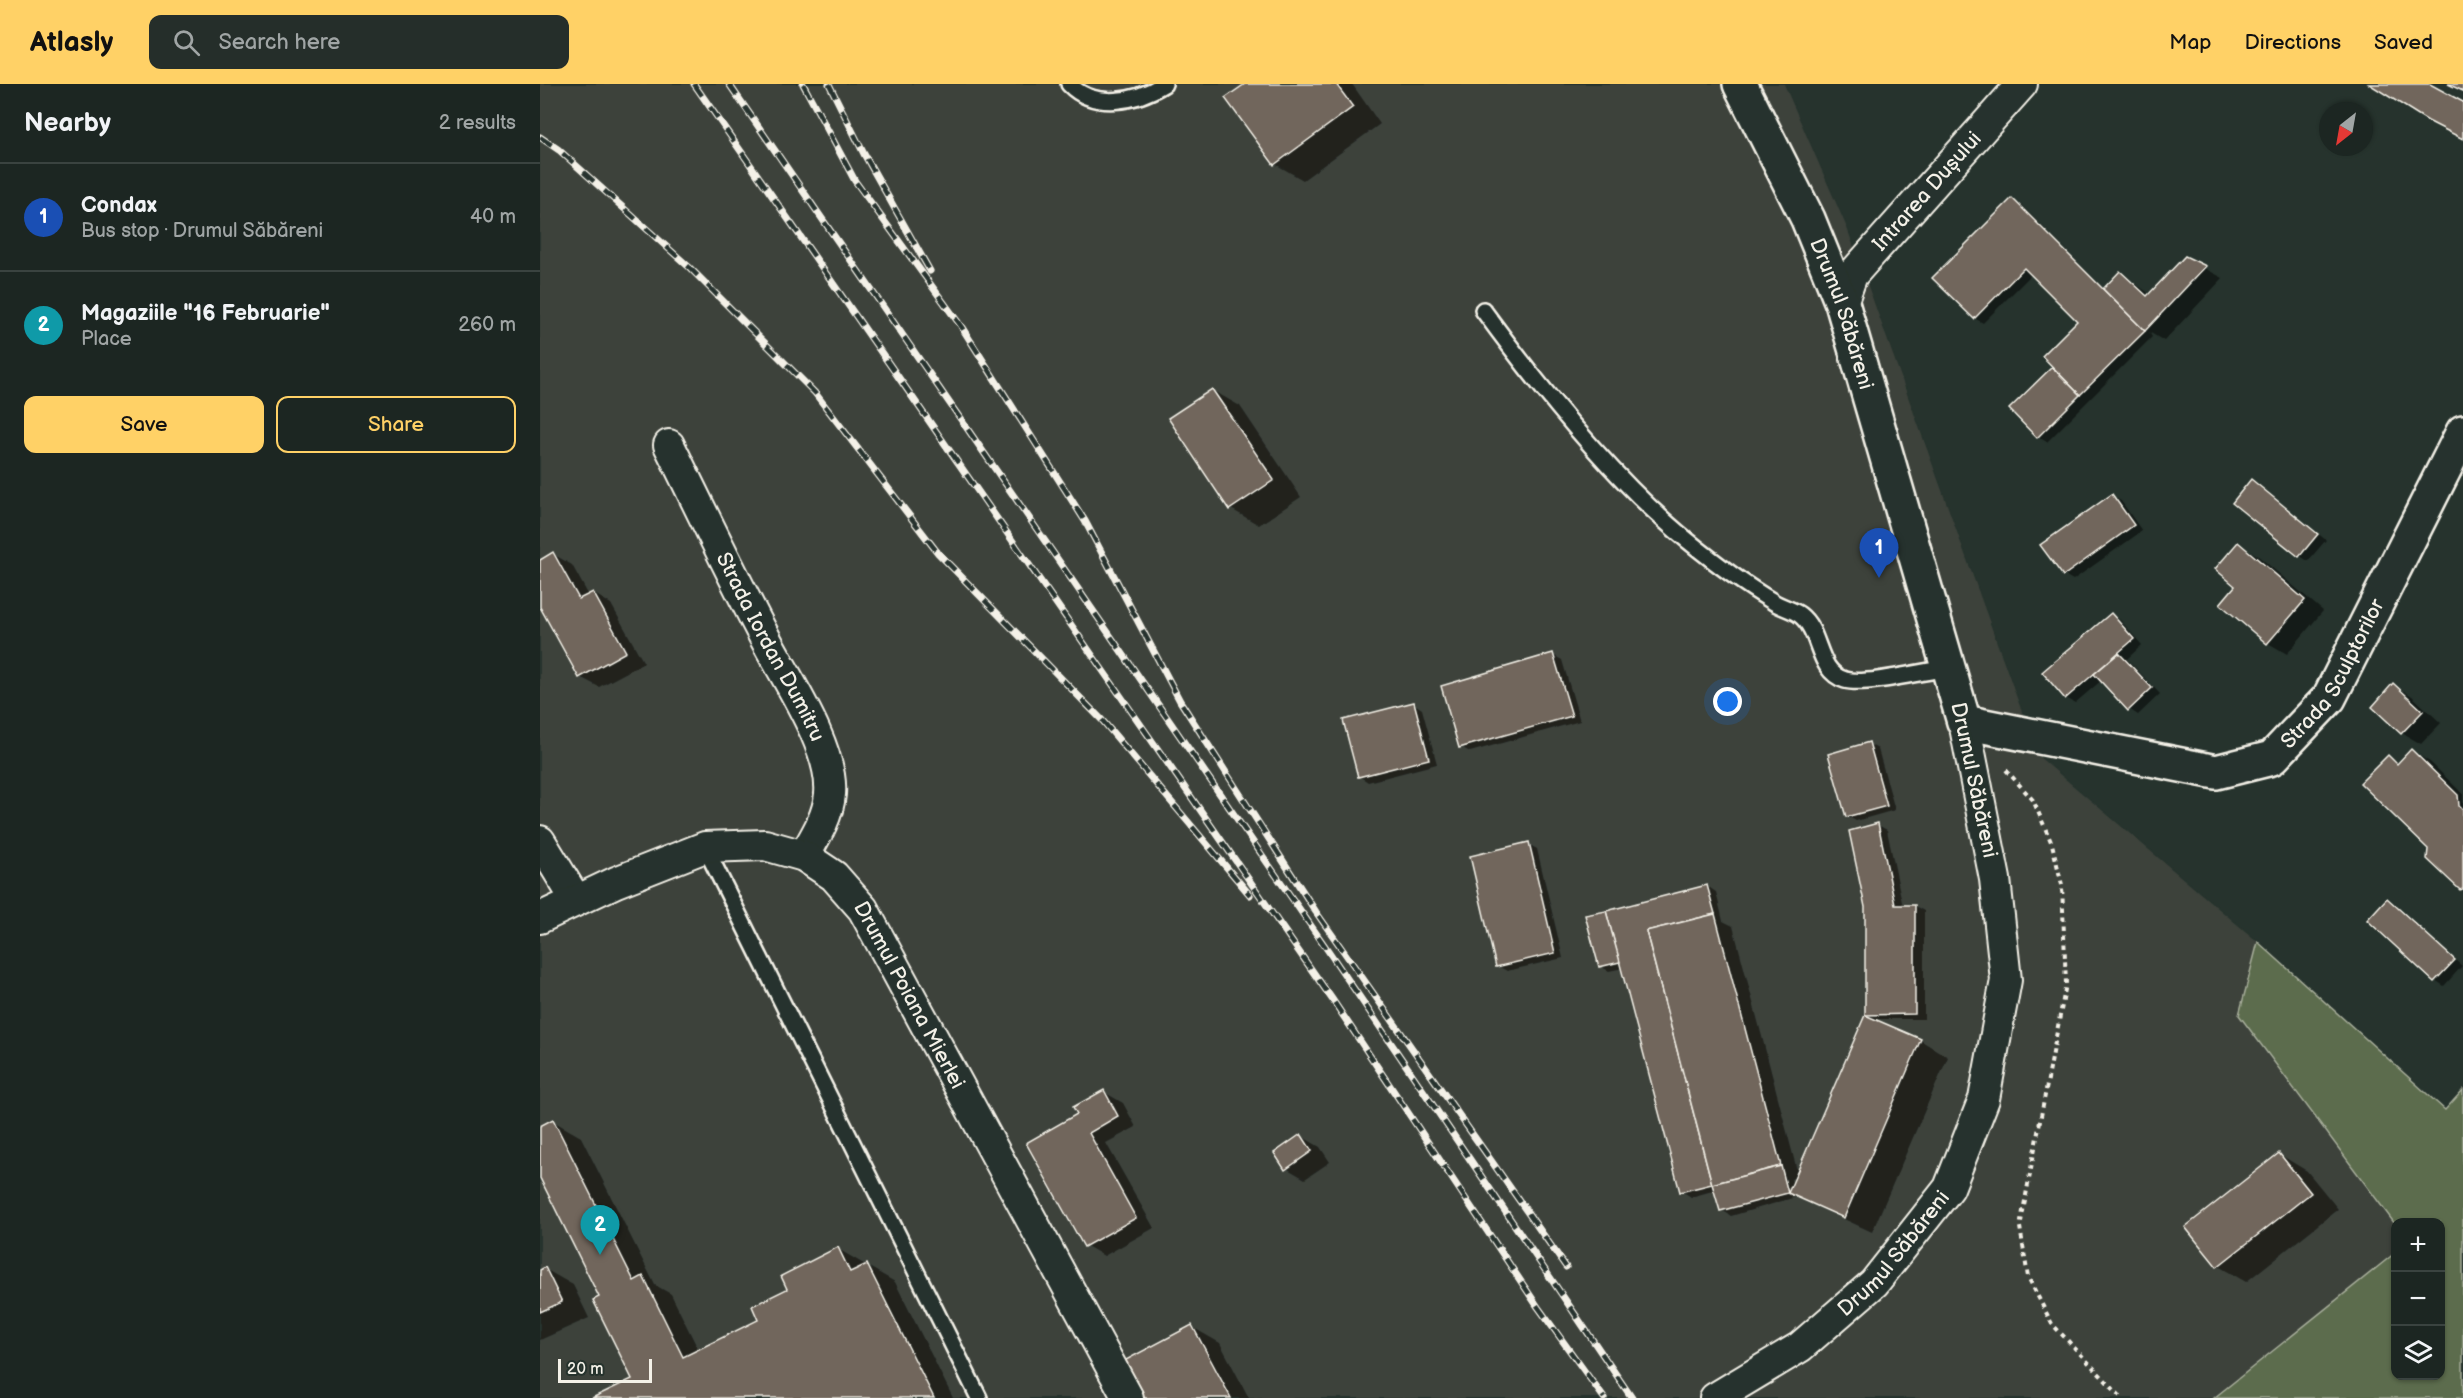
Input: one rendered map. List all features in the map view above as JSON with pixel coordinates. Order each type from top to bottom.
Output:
[{"type":"main road","name":"Drumul Săbăreni","points":[[1740,84],[1808,219],[1842,303],[1964,722]]},
{"type":"main road","name":"Strada Sculptorilor","points":[[1964,722],[2216,772],[2272,758],[2329,698],[2463,432]]},
{"type":"street","name":"Intrarea Dușului","points":[[1842,303],[1852,275],[2022,84]]},
{"type":"street","name":"Strada Iordan Dumitru","points":[[669,444],[764,636],[817,736],[828,764],[830,794],[828,804],[822,825],[804,856]]},
{"type":"street","name":"Drumul Săbăreni","points":[[1715,1398],[1800,1347],[1874,1283],[1948,1188],[1984,1099],[2006,980],[1995,879],[1964,722]]},
{"type":"street","points":[[540,841],[576,900]]},
{"type":"street","name":"Drumul Poiana Mierlei","points":[[540,918],[576,900],[705,847],[765,845],[804,856],[834,876],[863,909],[1128,1398]]},
{"type":"lane","points":[[1069,84],[1075,90],[1096,100],[1116,101],[1138,97],[1164,84]]},
{"type":"lane","points":[[1483,310],[1521,363],[1631,487],[1685,539],[1727,572],[1771,601],[1799,614],[1807,622],[1828,669],[1835,676],[1860,681],[1948,668]]},
{"type":"lane","points":[[705,847],[979,1398]]},
{"type":"path","points":[[2002,765],[2033,800],[2052,844],[2062,885],[2066,984],[2020,1227],[2028,1277],[2052,1324],[2122,1398]]},
{"type":"shaded area","points":[[540,84],[1784,84],[1847,228],[2038,756],[2258,942],[2239,1016],[2391,1219],[2391,1256],[2214,1398],[540,1398]]},
{"type":"green space","points":[[2258,942],[2445,1110],[2463,1090],[2463,1398],[2214,1398],[2391,1256],[2391,1380],[2445,1380],[2445,1218],[2391,1219],[2239,1015]]},
{"type":"building","points":[[1245,84],[1336,84],[1353,107],[1274,165],[1225,98]]},
{"type":"building","points":[[2369,84],[2430,84],[2463,102],[2463,139],[2428,121]]},
{"type":"building","points":[[2448,84],[2463,84],[2463,91]]},
{"type":"building","points":[[2012,198],[2145,331],[2080,395],[2042,356],[2077,321],[2024,268],[1974,319],[1932,278]]},
{"type":"building","points":[[2185,256],[2206,266],[2145,331],[2103,289],[2120,271],[2147,296]]},
{"type":"building","points":[[2052,367],[2080,395],[2037,438],[2009,409]]},
{"type":"building","points":[[1212,389],[1274,480],[1229,510],[1168,418]]},
{"type":"building","points":[[2251,479],[2318,534],[2299,557],[2232,503]]},
{"type":"building","points":[[2112,494],[2134,525],[2063,576],[2040,545]]},
{"type":"building","points":[[2238,542],[2305,600],[2267,644],[2220,604],[2235,586],[2215,569]]},
{"type":"building","points":[[553,552],[579,599],[593,592],[626,652],[579,678],[540,607],[540,560]]},
{"type":"building","points":[[2111,613],[2134,639],[2065,699],[2042,672]]},
{"type":"building","points":[[1553,653],[1572,716],[1459,748],[1441,686]]},
{"type":"building","points":[[2119,653],[2152,688],[2128,711],[2094,674]]},
{"type":"building","points":[[2393,683],[2423,711],[2401,734],[2372,707]]},
{"type":"building","points":[[1414,702],[1429,759],[1358,777],[1343,720]]},
{"type":"building","points":[[1869,742],[1887,806],[1846,817],[1828,754]]},
{"type":"building","points":[[2411,749],[2458,795],[2459,806],[2463,810],[2463,889],[2460,890],[2427,859],[2428,849],[2360,783],[2388,755],[2397,764]]},
{"type":"building","points":[[1878,823],[1895,905],[1915,905],[1915,1014],[1865,1015],[1865,907],[1849,831]]},
{"type":"building","points":[[1529,842],[1555,953],[1496,967],[1470,856]]},
{"type":"building","points":[[1707,885],[1715,914],[1646,931],[1712,1184],[1680,1192],[1606,911]]},
{"type":"building","points":[[2387,898],[2455,960],[2434,982],[2367,920]]},
{"type":"building","points":[[1606,911],[1620,962],[1599,967],[1585,915]]},
{"type":"building","points":[[1715,914],[1781,1166],[1712,1184],[1646,931]]},
{"type":"building","points":[[1865,1015],[1921,1039],[1844,1218],[1788,1193]]},
{"type":"building","points":[[1104,1090],[1118,1116],[1089,1133],[1136,1218],[1084,1247],[1026,1143],[1077,1114],[1073,1107]]},
{"type":"building","points":[[553,1119],[634,1281],[643,1276],[683,1357],[758,1320],[752,1306],[787,1289],[781,1276],[838,1247],[850,1272],[867,1264],[934,1398],[592,1398],[632,1379],[593,1300],[599,1297],[540,1178],[540,1126]]},
{"type":"building","points":[[1301,1134],[1312,1151],[1285,1170],[1274,1153]]},
{"type":"building","points":[[2279,1153],[2311,1193],[2217,1267],[2185,1227]]},
{"type":"building","points":[[1781,1166],[1788,1193],[1720,1211],[1712,1184]]},
{"type":"building","points":[[545,1267],[562,1302],[540,1312],[540,1270]]},
{"type":"building","points":[[1192,1325],[1231,1398],[1144,1398],[1124,1361]]},
{"type":"railway","points":[[694,84],[1332,999],[1538,1307],[1604,1398]]},
{"type":"railway","points":[[729,84],[1327,949],[1632,1398]]},
{"type":"railway","points":[[803,84],[855,181],[961,326],[1085,521],[1180,701],[1316,912],[1566,1267]]},
{"type":"railway","points":[[829,84],[864,154],[930,271]]},
{"type":"railway","points":[[540,137],[559,150],[689,267],[815,393],[938,553],[1102,720],[1250,895]]},
{"type":"place","name":"Condax","points":[[1879,578]]},
{"type":"place","name":"Magaziile \"16 Februarie\"","points":[[600,1255]]}]
